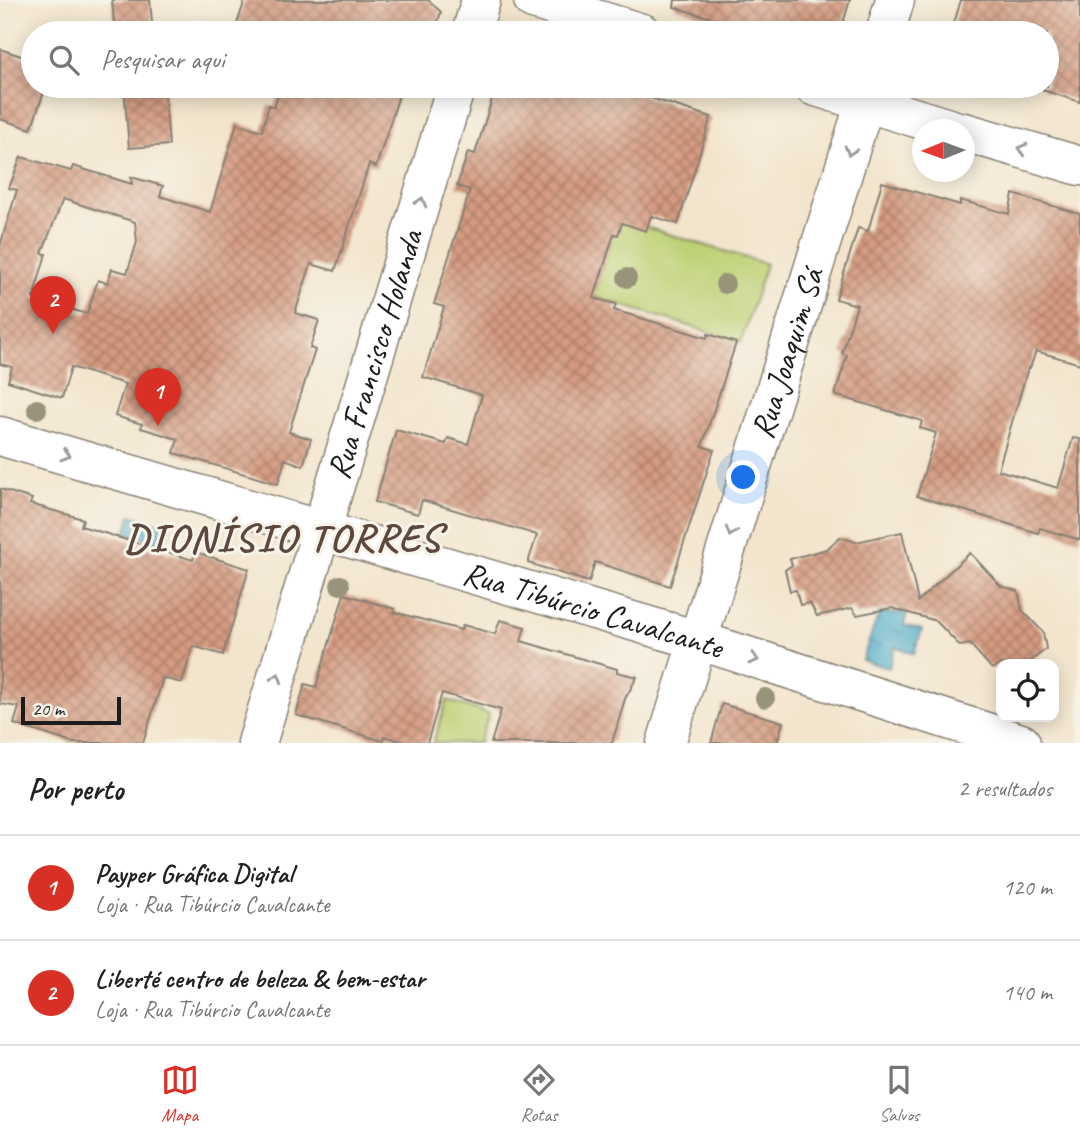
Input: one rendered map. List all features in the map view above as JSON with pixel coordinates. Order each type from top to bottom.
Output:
[{"type":"street","points":[[475,21],[481,0]]},
{"type":"street","points":[[533,0],[602,21]]},
{"type":"street","points":[[889,21],[895,0]]},
{"type":"street","name":"Rua Francisco Holanda","points":[[257,743],[452,98]]},
{"type":"street","name":"Rua Joaquim Sá","points":[[666,743],[867,98]]},
{"type":"street","points":[[878,98],[928,119]]},
{"type":"street","points":[[975,135],[1080,166]]},
{"type":"street","name":"Rua Tibúrcio Cavalcante","points":[[0,436],[697,640],[1021,743]]},
{"type":"green space","points":[[616,218],[766,264],[741,342],[592,296]]},
{"type":"green space","points":[[447,700],[489,714],[479,743],[433,743]]},
{"type":"water","points":[[131,515],[169,527],[163,544],[126,533]]},
{"type":"water","points":[[879,613],[907,613],[904,625],[922,630],[914,654],[895,647],[889,668],[862,660]]},
{"type":"building","points":[[112,0],[150,0],[152,21],[114,21]]},
{"type":"building","points":[[245,0],[428,0],[441,12],[438,21],[238,21]]},
{"type":"building","points":[[675,0],[850,0],[844,21],[721,21],[674,7]]},
{"type":"building","points":[[961,0],[1080,0],[1080,102],[1059,95],[1059,21],[955,21]]},
{"type":"building","points":[[0,49],[21,56],[21,98],[42,98],[31,129],[0,119]]},
{"type":"building","points":[[125,98],[165,98],[169,145],[129,148]]},
{"type":"building","points":[[277,98],[398,98],[376,167],[369,164],[335,271],[311,264],[295,313],[319,320],[310,348],[315,350],[289,432],[311,439],[303,466],[285,459],[278,484],[174,453],[178,439],[141,428],[142,424],[115,416],[125,384],[71,367],[62,398],[8,381],[12,367],[0,364],[0,246],[17,190],[9,188],[21,157],[71,171],[73,166],[132,184],[131,177],[163,186],[160,196],[210,212],[237,123],[262,131],[269,105],[274,107]],"holes":[[[63,199],[135,222],[137,242],[127,273],[112,269],[107,283],[98,280],[87,314],[33,298],[46,254],[42,253]]]},
{"type":"building","points":[[492,98],[651,98],[711,117],[678,224],[651,216],[646,231],[622,223],[618,235],[614,234],[594,298],[616,304],[614,310],[707,338],[708,334],[736,343],[702,446],[714,450],[670,586],[595,562],[589,582],[528,563],[537,535],[422,500],[418,514],[375,502],[396,430],[446,444],[448,438],[468,444],[482,395],[423,377],[444,307],[434,304],[470,190],[457,186],[468,152],[475,154]]},
{"type":"building","points":[[882,182],[960,205],[960,200],[1009,214],[1013,194],[1080,214],[1080,364],[1036,351],[1028,368],[998,470],[1058,488],[1073,438],[1080,439],[1080,540],[1040,528],[1038,533],[917,496],[936,433],[920,428],[922,421],[835,395],[847,355],[842,353],[857,305],[836,299],[858,228],[868,231]]},
{"type":"building","points":[[0,489],[32,499],[30,504],[83,519],[81,526],[193,560],[195,552],[249,569],[223,655],[193,646],[182,683],[163,678],[143,743],[73,743],[14,724],[19,707],[0,704]]},
{"type":"building","points":[[902,532],[918,601],[970,553],[1001,586],[1018,591],[1022,610],[1043,632],[1046,649],[1033,659],[996,659],[996,666],[992,669],[970,644],[960,646],[936,621],[892,608],[857,615],[852,608],[817,616],[810,603],[800,605],[796,590],[790,591],[785,570],[792,565],[790,559],[827,549],[840,537],[856,542]]},
{"type":"building","points":[[344,594],[395,609],[394,612],[461,630],[463,625],[495,634],[500,620],[525,627],[521,641],[637,677],[625,699],[612,743],[491,743],[501,710],[442,693],[427,743],[408,743],[384,736],[383,741],[296,715],[305,684],[316,687]]},
{"type":"building","points":[[722,704],[783,722],[777,743],[711,743]]},
{"type":"place","name":"Liberté centro de beleza & bem-estar","points":[[53,334]]},
{"type":"place","name":"Payper Gráfica Digital","points":[[158,426]]},
{"type":"district","name":"DIONÍSIO TORRES","points":[[283,538]]}]
